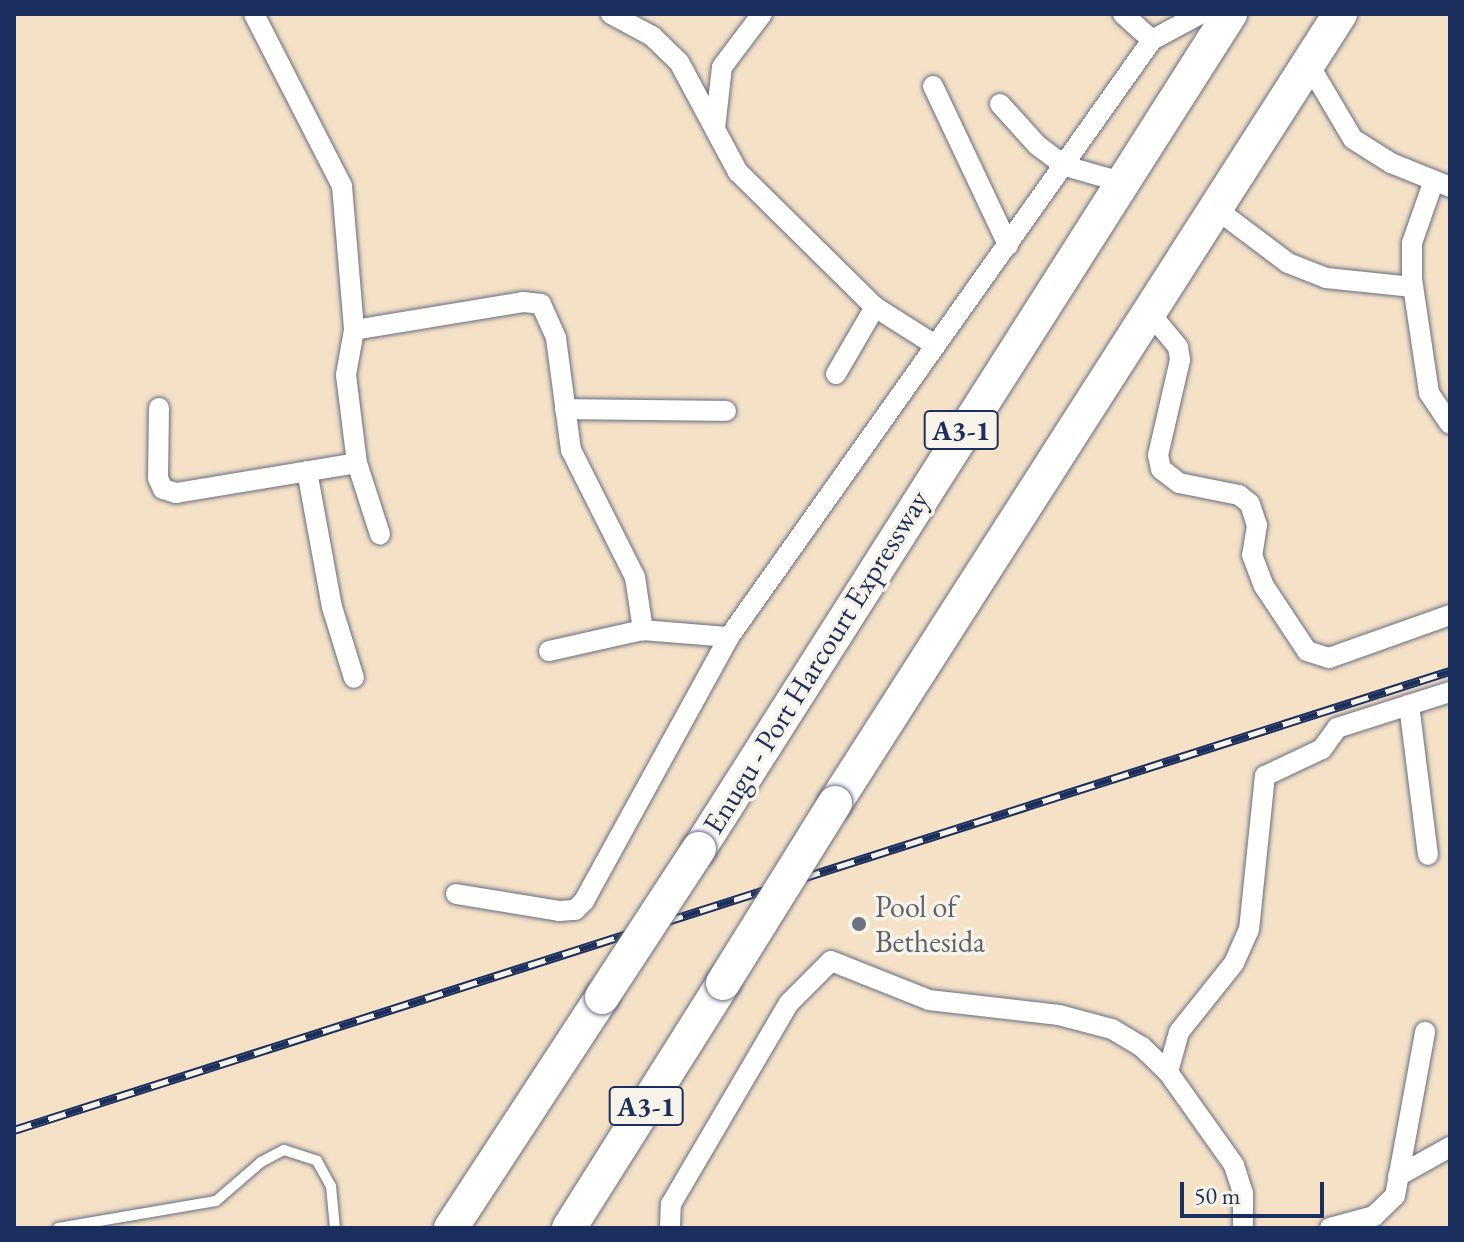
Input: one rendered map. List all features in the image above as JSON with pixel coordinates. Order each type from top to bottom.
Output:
[{"type":"highway","name":"Enugu - Port Harcourt Expressway","points":[[451,1228],[699,849],[1230,14]]},
{"type":"highway","name":"A3-1","points":[[569,1228],[835,803],[1340,14]]},
{"type":"street","points":[[254,14],[342,186],[354,330],[346,375],[357,463],[380,534]]},
{"type":"street","points":[[611,14],[652,36],[679,62],[697,88],[715,133],[738,172],[875,307],[935,345]]},
{"type":"street","points":[[715,133],[722,67],[762,14]]},
{"type":"street","points":[[1123,14],[1152,40]]},
{"type":"street","points":[[456,894],[575,910],[729,637],[1152,40],[1200,14]]},
{"type":"street","points":[[1308,63],[1353,139],[1441,185],[1412,243],[1413,287],[1429,393],[1450,424]]},
{"type":"street","points":[[933,86],[1008,245]]},
{"type":"street","points":[[1000,104],[1037,145],[1065,166],[1121,182]]},
{"type":"street","points":[[1215,208],[1288,263],[1326,278],[1413,287]]},
{"type":"street","points":[[354,330],[523,302],[541,304],[556,338],[571,450],[635,577],[643,630]]},
{"type":"street","points":[[836,374],[875,307]]},
{"type":"street","points":[[1149,312],[1178,347],[1180,360],[1158,455],[1161,469],[1167,479],[1239,495],[1250,504],[1257,525],[1252,555],[1264,586],[1307,651],[1318,658],[1339,656],[1450,615]]},
{"type":"street","points":[[159,408],[158,478],[163,489],[176,493],[357,463]]},
{"type":"street","points":[[565,409],[726,411]]},
{"type":"street","points":[[307,471],[332,607],[354,678]]},
{"type":"street","points":[[549,651],[643,630],[729,637]]},
{"type":"street","points":[[1168,1072],[1179,1032],[1234,963],[1249,930],[1265,776],[1322,749],[1337,728],[1450,692]]},
{"type":"street","points":[[1409,705],[1428,855]]},
{"type":"street","points":[[670,1228],[671,1204],[789,1003],[831,961],[929,1000],[1046,1013],[1112,1029],[1142,1047],[1168,1072],[1234,1165],[1243,1193],[1243,1228]]},
{"type":"street","points":[[1330,1228],[1386,1208],[1395,1196],[1425,1032]]},
{"type":"street","points":[[1398,1176],[1450,1147]]},
{"type":"lane","points":[[58,1228],[216,1201],[261,1162],[284,1150],[317,1161],[331,1186],[335,1228]]},
{"type":"railway","points":[[14,1130],[1450,671]]},
{"type":"place","name":"Pool of Bethesida","points":[[859,924]]}]
